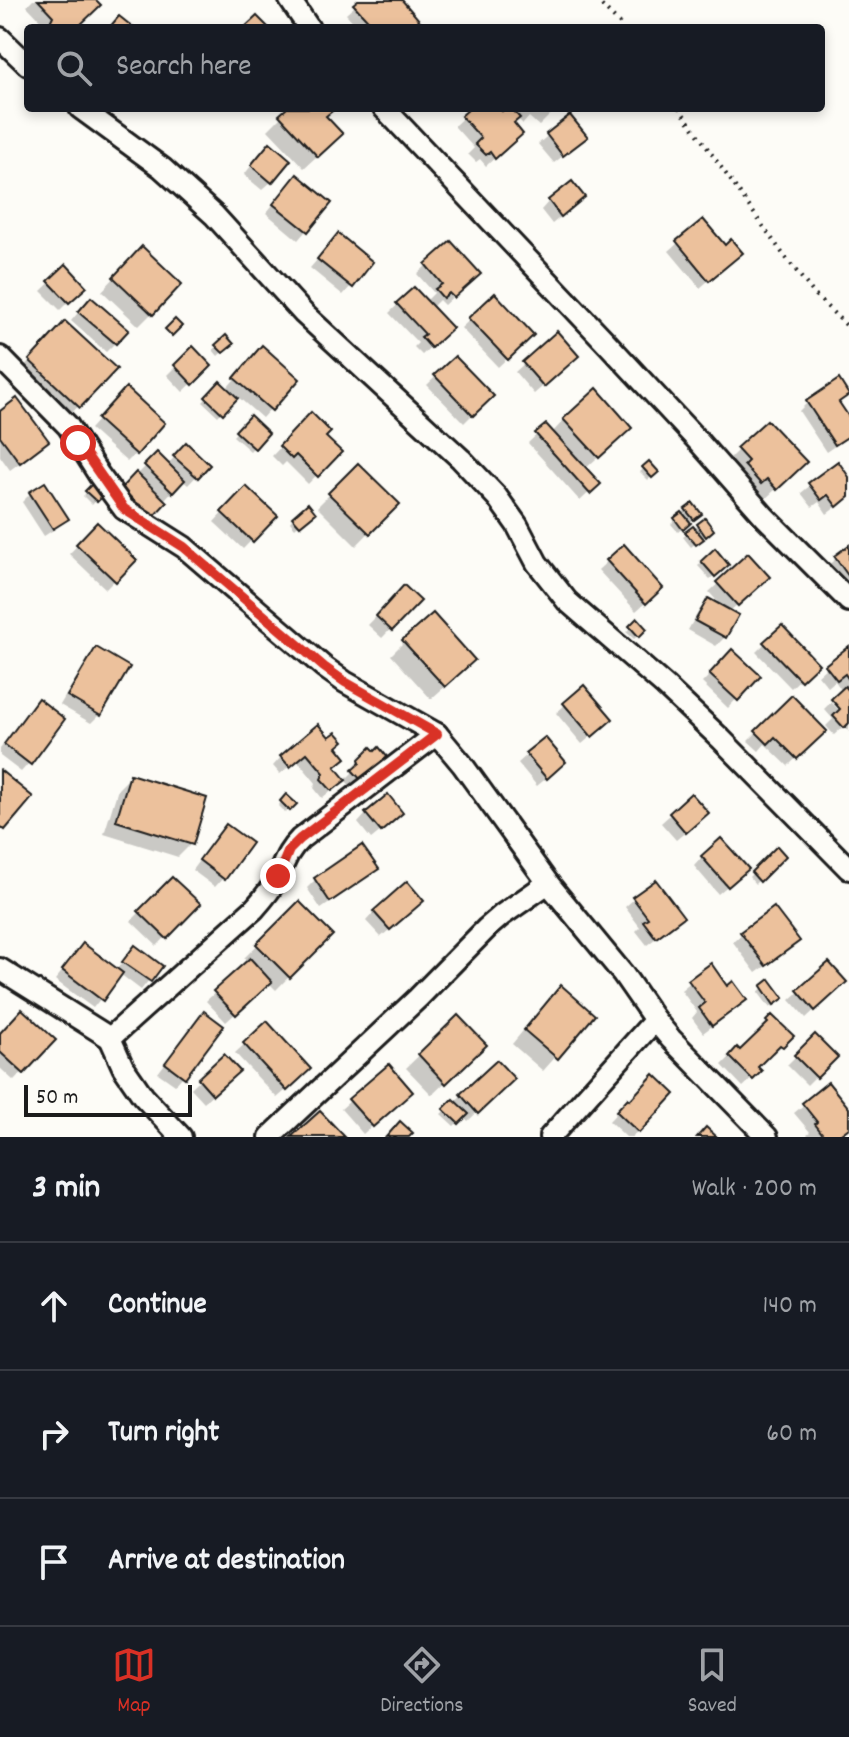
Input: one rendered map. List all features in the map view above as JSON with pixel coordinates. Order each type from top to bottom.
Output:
[{"type":"street","points":[[290,0],[306,24]]},
{"type":"street","points":[[0,38],[24,61]]},
{"type":"street","points":[[85,112],[162,168],[214,215],[304,314],[461,459],[497,497],[517,525],[537,563],[567,601],[721,739],[849,869]]},
{"type":"street","points":[[388,112],[604,340],[765,517],[849,601]]},
{"type":"street","points":[[0,357],[68,426],[124,509],[184,547],[324,667],[437,734],[548,883],[623,974],[655,1020],[767,1137]]},
{"type":"street","points":[[110,1038],[254,909],[269,892],[289,850],[300,839],[437,734]]},
{"type":"street","points":[[270,1137],[418,998],[487,928],[548,883]]},
{"type":"street","points":[[0,969],[110,1038],[123,1067],[143,1096],[181,1137]]},
{"type":"street","points":[[550,1137],[655,1020]]},
{"type":"path","points":[[596,0],[620,24]]},
{"type":"path","points":[[682,112],[783,254],[815,295],[849,328]]},
{"type":"building","points":[[38,0],[96,0],[101,5],[81,24],[52,24],[53,16]]},
{"type":"building","points":[[358,0],[402,0],[420,21],[416,24],[371,24],[353,4]]},
{"type":"building","points":[[119,16],[129,24],[112,24]]},
{"type":"building","points":[[257,16],[265,24],[248,24]]},
{"type":"building","points":[[282,112],[331,112],[326,116],[343,134],[318,157],[279,115]]},
{"type":"building","points":[[466,112],[515,112],[520,118],[514,123],[523,134],[495,159],[490,152],[486,155],[475,144],[481,138],[461,116]]},
{"type":"building","points":[[570,115],[588,137],[563,156],[546,134]]},
{"type":"building","points":[[270,142],[291,160],[272,183],[251,165]]},
{"type":"building","points":[[297,174],[332,203],[308,232],[273,204]]},
{"type":"building","points":[[572,181],[585,197],[561,217],[548,200]]},
{"type":"building","points":[[703,219],[725,245],[731,239],[743,253],[709,281],[676,241]]},
{"type":"building","points":[[338,233],[373,262],[353,288],[317,259]]},
{"type":"building","points":[[451,241],[481,274],[454,298],[449,293],[443,298],[435,289],[442,284],[425,264]]},
{"type":"building","points":[[142,246],[182,284],[153,315],[113,277]]},
{"type":"building","points":[[66,264],[87,287],[69,303],[48,281]]},
{"type":"building","points":[[414,287],[453,328],[431,348],[421,337],[425,334],[396,303]]},
{"type":"building","points":[[495,293],[534,335],[508,360],[468,318]]},
{"type":"building","points":[[91,297],[129,330],[116,344],[78,312]]},
{"type":"building","points":[[175,319],[182,326],[172,336],[165,329]]},
{"type":"building","points":[[65,321],[117,369],[80,408],[29,360]]},
{"type":"building","points":[[557,331],[579,356],[544,387],[522,362]]},
{"type":"building","points":[[226,335],[234,344],[223,353],[215,345]]},
{"type":"building","points":[[262,345],[300,379],[272,411],[234,378]]},
{"type":"building","points":[[193,346],[212,366],[193,385],[174,365]]},
{"type":"building","points":[[455,356],[494,396],[473,416],[434,375]]},
{"type":"building","points":[[839,379],[849,395],[839,402],[849,417],[849,436],[835,445],[806,401]]},
{"type":"building","points":[[220,381],[238,398],[223,414],[205,397]]},
{"type":"building","points":[[126,387],[165,423],[137,455],[97,419]]},
{"type":"building","points":[[597,388],[632,428],[599,458],[563,419]]},
{"type":"building","points":[[17,398],[49,441],[20,463],[0,436],[0,411]]},
{"type":"building","points":[[311,412],[331,432],[326,437],[342,452],[318,477],[296,455],[292,459],[279,446]]},
{"type":"building","points":[[250,415],[269,433],[255,449],[235,431]]},
{"type":"building","points":[[767,420],[807,462],[777,490],[767,479],[761,484],[744,465],[748,461],[736,448]]},
{"type":"building","points":[[546,424],[601,484],[590,494],[535,433]]},
{"type":"building","points":[[186,442],[210,465],[198,478],[173,456]]},
{"type":"building","points":[[157,452],[185,480],[173,493],[144,465]]},
{"type":"building","points":[[649,461],[659,472],[652,478],[642,467]]},
{"type":"building","points":[[838,461],[849,477],[849,497],[837,507],[828,495],[821,500],[808,483]]},
{"type":"building","points":[[358,463],[400,504],[370,534],[328,493]]},
{"type":"building","points":[[136,472],[167,502],[152,518],[121,488]]},
{"type":"building","points":[[45,482],[69,519],[53,529],[29,492]]},
{"type":"building","points":[[92,484],[104,495],[97,502],[85,491]]},
{"type":"building","points":[[246,486],[278,516],[253,542],[221,512]]},
{"type":"building","points":[[308,503],[316,513],[300,526],[292,517]]},
{"type":"building","points":[[693,503],[702,514],[694,520],[685,509]]},
{"type":"building","points":[[682,512],[691,523],[683,530],[674,518]]},
{"type":"building","points":[[705,518],[714,530],[706,537],[697,524]]},
{"type":"building","points":[[97,522],[137,560],[116,582],[76,544]]},
{"type":"building","points":[[693,526],[704,539],[696,545],[685,532]]},
{"type":"building","points":[[624,544],[663,588],[646,604],[606,560]]},
{"type":"building","points":[[849,545],[849,577],[834,556]]},
{"type":"building","points":[[715,548],[729,565],[715,577],[701,561]]},
{"type":"building","points":[[748,553],[770,577],[738,606],[716,582]]},
{"type":"building","points":[[404,585],[421,601],[392,631],[376,616]]},
{"type":"building","points":[[708,598],[739,615],[726,638],[695,621]]},
{"type":"building","points":[[433,613],[475,660],[445,687],[402,640]]},
{"type":"building","points":[[637,618],[647,629],[639,637],[629,626]]},
{"type":"building","points":[[782,625],[819,664],[801,681],[763,642]]},
{"type":"building","points":[[849,646],[849,680],[845,674],[837,680],[825,665]]},
{"type":"building","points":[[96,647],[130,667],[101,716],[67,696]]},
{"type":"building","points":[[732,649],[761,676],[738,701],[709,674]]},
{"type":"building","points":[[584,685],[613,719],[592,737],[563,703]]},
{"type":"building","points":[[845,686],[849,691],[849,723],[844,728],[833,716],[840,709],[831,699]]},
{"type":"building","points":[[792,695],[827,731],[797,759],[775,737],[768,744],[755,731]]},
{"type":"building","points":[[38,698],[65,719],[31,765],[4,744]]},
{"type":"building","points":[[318,724],[329,737],[336,732],[344,741],[337,747],[346,758],[335,767],[346,780],[332,791],[321,779],[324,773],[307,753],[290,767],[280,756]]},
{"type":"building","points":[[545,737],[566,762],[547,779],[525,753]]},
{"type":"building","points":[[371,747],[375,751],[379,747],[389,759],[362,781],[352,770]]},
{"type":"building","points":[[0,770],[33,797],[5,830],[0,826]]},
{"type":"building","points":[[130,774],[207,798],[193,845],[116,821]]},
{"type":"building","points":[[691,793],[709,813],[686,833],[669,813]]},
{"type":"building","points":[[286,794],[297,804],[290,811],[280,801]]},
{"type":"building","points":[[388,794],[403,813],[381,832],[365,813]]},
{"type":"building","points":[[226,824],[252,843],[225,880],[199,860]]},
{"type":"building","points":[[721,838],[749,869],[728,887],[701,856]]},
{"type":"building","points":[[362,845],[379,869],[330,902],[314,878]]},
{"type":"building","points":[[777,846],[786,856],[760,882],[751,872]]},
{"type":"building","points":[[172,877],[201,904],[167,939],[138,911]]},
{"type":"building","points":[[656,880],[684,917],[656,938],[643,921],[648,918],[632,897]]},
{"type":"building","points":[[407,881],[424,901],[390,930],[373,911]]},
{"type":"building","points":[[299,901],[333,935],[290,978],[256,944]]},
{"type":"building","points":[[774,907],[800,941],[766,966],[740,932]]},
{"type":"building","points":[[83,943],[123,973],[103,1001],[62,970]]},
{"type":"building","points":[[135,945],[163,966],[151,982],[122,962]]},
{"type":"building","points":[[250,958],[272,982],[236,1015],[213,991]]},
{"type":"building","points":[[829,962],[847,982],[815,1011],[797,990]]},
{"type":"building","points":[[711,963],[727,986],[733,981],[747,1000],[712,1026],[699,1008],[705,1003],[688,980]]},
{"type":"building","points":[[770,979],[784,998],[774,1005],[761,986]]},
{"type":"building","points":[[561,985],[595,1015],[558,1059],[524,1030]]},
{"type":"building","points":[[22,1009],[56,1040],[24,1074],[0,1052],[0,1033]]},
{"type":"building","points":[[204,1011],[224,1026],[185,1078],[165,1063]]},
{"type":"building","points":[[458,1015],[487,1045],[446,1084],[418,1054]]},
{"type":"building","points":[[772,1015],[794,1036],[758,1067],[762,1071],[753,1080],[729,1056],[737,1047],[740,1050],[768,1023],[766,1021]]},
{"type":"building","points":[[267,1021],[311,1069],[287,1091],[243,1043]]},
{"type":"building","points":[[815,1034],[838,1057],[817,1078],[794,1055]]},
{"type":"building","points":[[224,1054],[240,1071],[213,1095],[198,1078]]},
{"type":"building","points":[[497,1060],[515,1079],[478,1114],[460,1094]]},
{"type":"building","points":[[389,1064],[413,1092],[373,1127],[348,1099]]},
{"type":"building","points":[[654,1074],[675,1094],[639,1133],[616,1111]]},
{"type":"building","points":[[828,1082],[849,1108],[849,1128],[837,1137],[825,1137],[802,1103]]},
{"type":"building","points":[[453,1099],[469,1114],[459,1124],[443,1109]]},
{"type":"building","points":[[320,1111],[345,1137],[291,1137]]},
{"type":"building","points":[[400,1121],[413,1133],[409,1137],[386,1137]]},
{"type":"building","points":[[706,1127],[717,1137],[697,1137]]},
{"type":"route","points":[[78,443],[124,509],[184,547],[324,667],[437,734],[300,839],[289,850],[278,876]]}]
